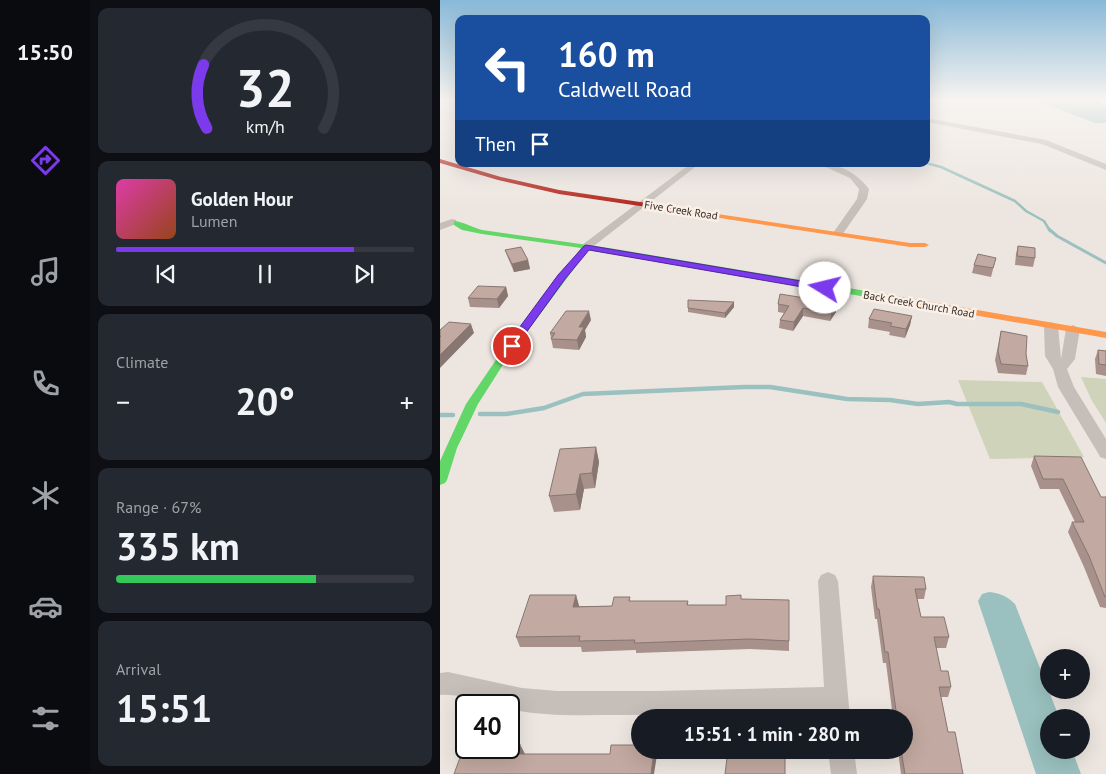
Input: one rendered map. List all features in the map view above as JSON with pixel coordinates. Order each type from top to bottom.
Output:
[{"type":"street","points":[[1006,135],[1043,142],[1062,148],[1106,167]]},
{"type":"street","name":"Five Creek Road","points":[[440,161],[455,165]]},
{"type":"street","name":"Five Creek Road","points":[[461,167],[519,184],[910,245],[925,245]]},
{"type":"street","points":[[440,480],[450,448],[472,404],[545,300],[586,247],[691,167]]},
{"type":"street","points":[[830,167],[853,176],[864,189],[862,199],[838,233]]},
{"type":"street","name":"Back Creek Church Road","points":[[440,219],[491,228],[494,232],[1106,335]]},
{"type":"street","points":[[440,227],[455,223]]},
{"type":"street","points":[[1051,326],[1052,356],[1060,370],[1066,387],[1106,454]]},
{"type":"street","points":[[1060,370],[1068,359],[1073,329]]},
{"type":"street","points":[[440,684],[448,683],[522,700],[557,703],[656,703],[837,708],[828,580]]},
{"type":"street","points":[[842,759],[844,774]]},
{"type":"green space","points":[[1081,377],[1106,379],[1106,423],[1091,399]]},
{"type":"green space","points":[[958,380],[1042,382],[1084,457],[990,459]]},
{"type":"water","points":[[989,592],[997,593],[1015,604],[1040,668],[1040,699],[1052,699],[1056,709],[1040,709],[1040,759],[1075,759],[1081,774],[1036,774],[978,601],[982,594]]},
{"type":"building","points":[[1018,246],[1035,248],[1035,258],[1017,256]]},
{"type":"building","points":[[521,247],[528,260],[512,264],[505,250]]},
{"type":"building","points":[[978,254],[996,258],[993,268],[974,265]]},
{"type":"building","points":[[478,286],[506,287],[497,299],[468,298]]},
{"type":"building","points":[[780,294],[836,303],[831,313],[803,308],[794,322],[780,320],[789,306],[778,304]]},
{"type":"building","points":[[688,300],[734,302],[725,313],[688,308]]},
{"type":"building","points":[[874,309],[912,316],[906,329],[890,326],[892,323],[869,319]]},
{"type":"building","points":[[566,311],[589,311],[579,327],[584,327],[577,340],[551,339],[555,333],[550,333]]},
{"type":"building","points":[[449,322],[471,324],[440,355],[440,330]]},
{"type":"building","points":[[1001,331],[1027,336],[1026,354],[1028,366],[1001,364],[998,351]]},
{"type":"building","points":[[1098,350],[1106,351],[1106,365],[1099,364]]},
{"type":"building","points":[[596,447],[592,473],[580,474],[576,494],[549,496],[560,449]]},
{"type":"building","points":[[1034,456],[1081,457],[1101,497],[1106,497],[1106,597],[1072,522],[1084,522],[1063,479],[1043,479]]},
{"type":"building","points":[[873,576],[924,577],[926,589],[915,589],[921,617],[944,617],[949,637],[934,637],[941,671],[948,671],[951,687],[939,687],[948,732],[955,732],[963,774],[905,774],[902,759],[913,759],[913,709],[896,709],[888,652],[885,652],[879,609],[877,609]]},
{"type":"building","points":[[530,595],[576,595],[573,607],[612,606],[614,597],[630,597],[629,601],[688,601],[687,605],[726,605],[726,596],[741,595],[741,599],[789,600],[789,641],[750,639],[634,643],[635,640],[579,641],[580,636],[516,637]]},
{"type":"building","points":[[611,745],[631,745],[631,759],[653,759],[651,774],[454,774],[460,759],[520,759],[520,754],[610,754]]},
{"type":"building","points":[[727,759],[785,759],[785,774],[725,774]]},
{"type":"waterway","points":[[930,164],[941,167],[1015,201],[1026,211],[1044,221],[1050,231]]},
{"type":"waterway","points":[[1049,229],[1057,236],[1106,263]]},
{"type":"waterway","points":[[480,414],[506,414],[544,408],[583,394],[744,387],[770,387],[847,399],[890,400],[918,404],[949,402],[957,404],[1021,404],[1058,412]]},
{"type":"waterway","points":[[440,415],[453,415]]},
{"type":"traffic: fast","points":[[457,223],[465,228],[482,232],[609,250],[902,300]]},
{"type":"traffic: fast","points":[[440,480],[451,448],[472,404],[502,359],[586,247]]},
{"type":"traffic: slow","points":[[694,212],[910,245],[925,245]]},
{"type":"traffic: slow","points":[[902,300],[1106,335]]},
{"type":"traffic: jam","points":[[440,161],[455,166]]},
{"type":"traffic: jam","points":[[460,167],[500,179],[559,192],[694,212]]},
{"type":"route","points":[[512,346],[586,247],[825,288]]}]
